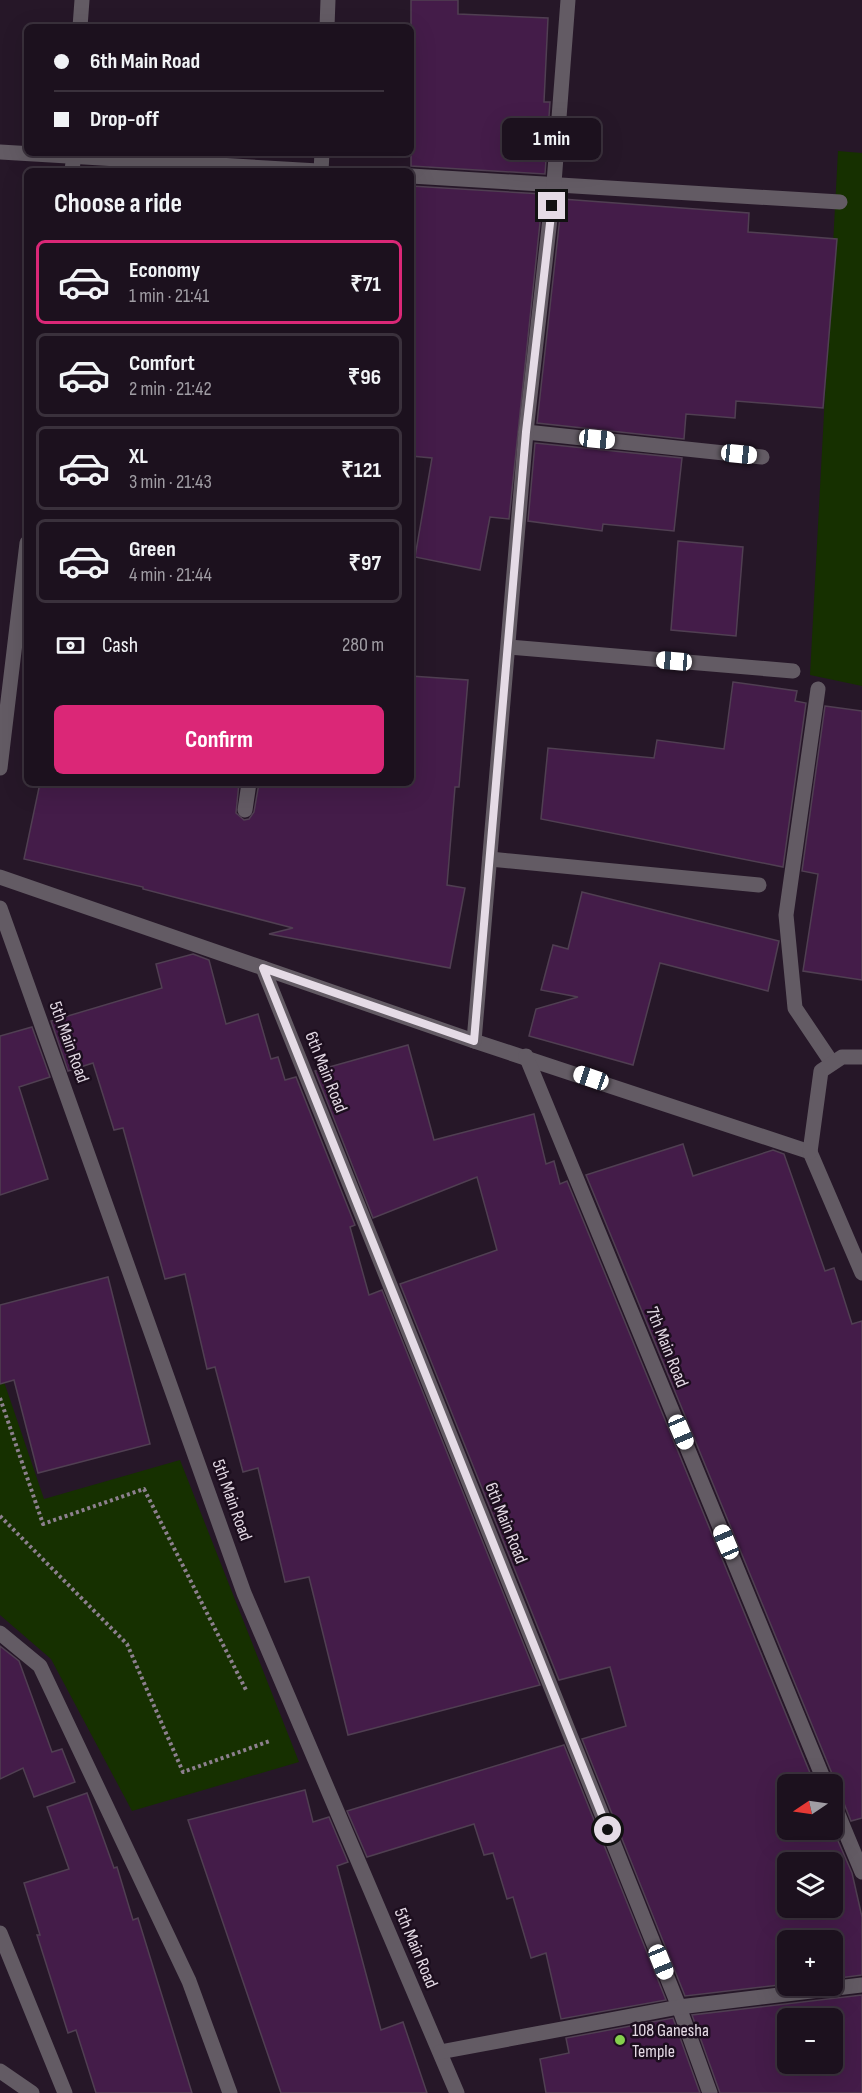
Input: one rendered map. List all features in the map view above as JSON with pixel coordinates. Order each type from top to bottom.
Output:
[{"type":"street","points":[[80,24],[82,0]]},
{"type":"street","points":[[327,24],[328,0]]},
{"type":"street","points":[[474,1041],[526,432],[554,183],[568,0]]},
{"type":"street","points":[[0,152],[24,155]]},
{"type":"street","points":[[36,156],[73,160],[252,168]]},
{"type":"street","points":[[414,176],[840,202]]},
{"type":"street","points":[[526,432],[762,457]]},
{"type":"street","points":[[0,768],[24,568]]},
{"type":"street","points":[[509,647],[793,671]]},
{"type":"street","points":[[818,689],[786,915],[795,1008],[832,1063]]},
{"type":"street","points":[[245,810],[249,786]]},
{"type":"street","points":[[490,859],[759,885]]},
{"type":"street","points":[[0,877],[474,1041],[526,1056],[810,1152]]},
{"type":"street","name":"5th Main Road","points":[[0,908],[244,1593],[457,2093]]},
{"type":"street","name":"6th Main Road","points":[[263,968],[679,2007],[710,2093]]},
{"type":"street","name":"7th Main Road","points":[[526,1056],[821,1774]]},
{"type":"street","points":[[862,1057],[842,1057],[821,1071],[810,1152],[862,1274]]},
{"type":"street","points":[[0,1633],[40,1666],[189,1981],[230,2093]]},
{"type":"street","points":[[843,1826],[862,1872]]},
{"type":"street","points":[[0,1933],[64,2093]]},
{"type":"street","points":[[440,2052],[679,2007],[862,1985]]},
{"type":"street","points":[[0,2071],[32,2093]]},
{"type":"path","points":[[0,1398],[43,1524],[144,1489],[251,1699]]},
{"type":"path","points":[[0,1516],[127,1644],[183,1773],[272,1741],[266,1730]]},
{"type":"green space","points":[[838,151],[862,153],[862,686],[810,675]]},
{"type":"green space","points":[[0,1370],[44,1499],[180,1460],[299,1762],[132,1811],[51,1659],[0,1615]]},
{"type":"building","points":[[411,0],[458,0],[458,14],[548,18],[544,102],[550,102],[545,174],[411,166],[411,156],[414,156],[414,24],[411,24]]},
{"type":"building","points":[[414,186],[543,194],[509,519],[490,517],[480,570],[415,557],[432,458],[414,456]]},
{"type":"building","points":[[562,199],[749,213],[748,232],[837,239],[823,408],[736,401],[735,418],[686,414],[684,439],[537,423]]},
{"type":"building","points":[[535,443],[682,458],[674,531],[603,524],[602,531],[528,521]]},
{"type":"building","points":[[678,541],[743,547],[736,636],[671,630]]},
{"type":"building","points":[[414,676],[468,680],[459,787],[455,787],[447,885],[465,888],[450,968],[269,934],[293,928],[143,889],[143,887],[24,859],[39,786],[239,786],[236,813],[244,820],[249,819],[254,812],[258,786],[414,786]]},
{"type":"building","points":[[733,682],[797,691],[795,701],[806,703],[783,867],[541,819],[548,748],[654,758],[657,740],[724,749]]},
{"type":"building","points":[[825,706],[862,711],[862,980],[803,971],[818,874],[802,871]]},
{"type":"building","points":[[582,892],[779,941],[768,991],[660,963],[633,1065],[529,1036],[536,1009],[578,997],[541,990],[553,945],[568,949]]},
{"type":"building","points":[[193,954],[209,960],[226,1024],[258,1014],[271,1059],[278,1057],[285,1080],[296,1077],[355,1225],[350,1227],[369,1295],[382,1290],[540,1685],[348,1735],[309,1577],[285,1582],[258,1468],[243,1472],[215,1367],[207,1369],[185,1274],[165,1279],[123,1128],[114,1130],[93,1063],[68,1071],[51,1021],[162,988],[156,964]]},
{"type":"building","points":[[32,1027],[50,1077],[19,1087],[48,1179],[0,1195],[0,1036]]},
{"type":"building","points":[[408,1045],[434,1140],[534,1114],[546,1164],[554,1161],[560,1184],[567,1181],[810,1774],[777,1774],[777,1840],[838,1840],[843,1852],[777,1852],[777,1918],[843,1918],[843,1852],[852,1873],[862,1917],[862,1975],[843,1978],[843,1930],[777,1930],[777,1985],[685,1996],[582,1739],[626,1726],[610,1667],[559,1680],[400,1284],[497,1250],[477,1177],[373,1218],[315,1071]]},
{"type":"building","points":[[683,1144],[693,1176],[773,1150],[784,1154],[825,1271],[834,1268],[852,1324],[862,1321],[862,1818],[851,1821],[843,1801],[843,1774],[832,1774],[586,1175]]},
{"type":"building","points":[[108,1277],[150,1444],[38,1473],[14,1380],[0,1384],[0,1305]]},
{"type":"building","points":[[0,1646],[19,1661],[52,1752],[62,1749],[75,1782],[34,1797],[23,1768],[0,1779]]},
{"type":"building","points":[[564,1745],[666,2000],[561,2019],[546,1953],[531,1958],[513,1897],[507,1899],[493,1853],[484,1855],[474,1824],[367,1857],[347,1811]]},
{"type":"building","points":[[305,1790],[313,1822],[329,1817],[348,1862],[337,1866],[381,2030],[403,2022],[427,2093],[281,2093],[188,1820]]},
{"type":"building","points":[[87,1793],[114,1868],[117,1867],[133,1920],[138,1918],[192,2093],[96,2093],[76,2030],[68,2033],[37,1935],[40,1935],[24,1883],[69,1869],[47,1807]]},
{"type":"building","points":[[862,1995],[862,2093],[720,2093],[692,2015]]},
{"type":"building","name":"108 Ganesha Temple","points":[[673,2018],[700,2093],[546,2093],[540,2059],[569,2053],[566,2038]]},
{"type":"place","name":"108 Ganesha Temple","points":[[620,2040]]},
{"type":"route","points":[[552,206],[526,432],[474,1041],[263,968],[608,1830]]}]
